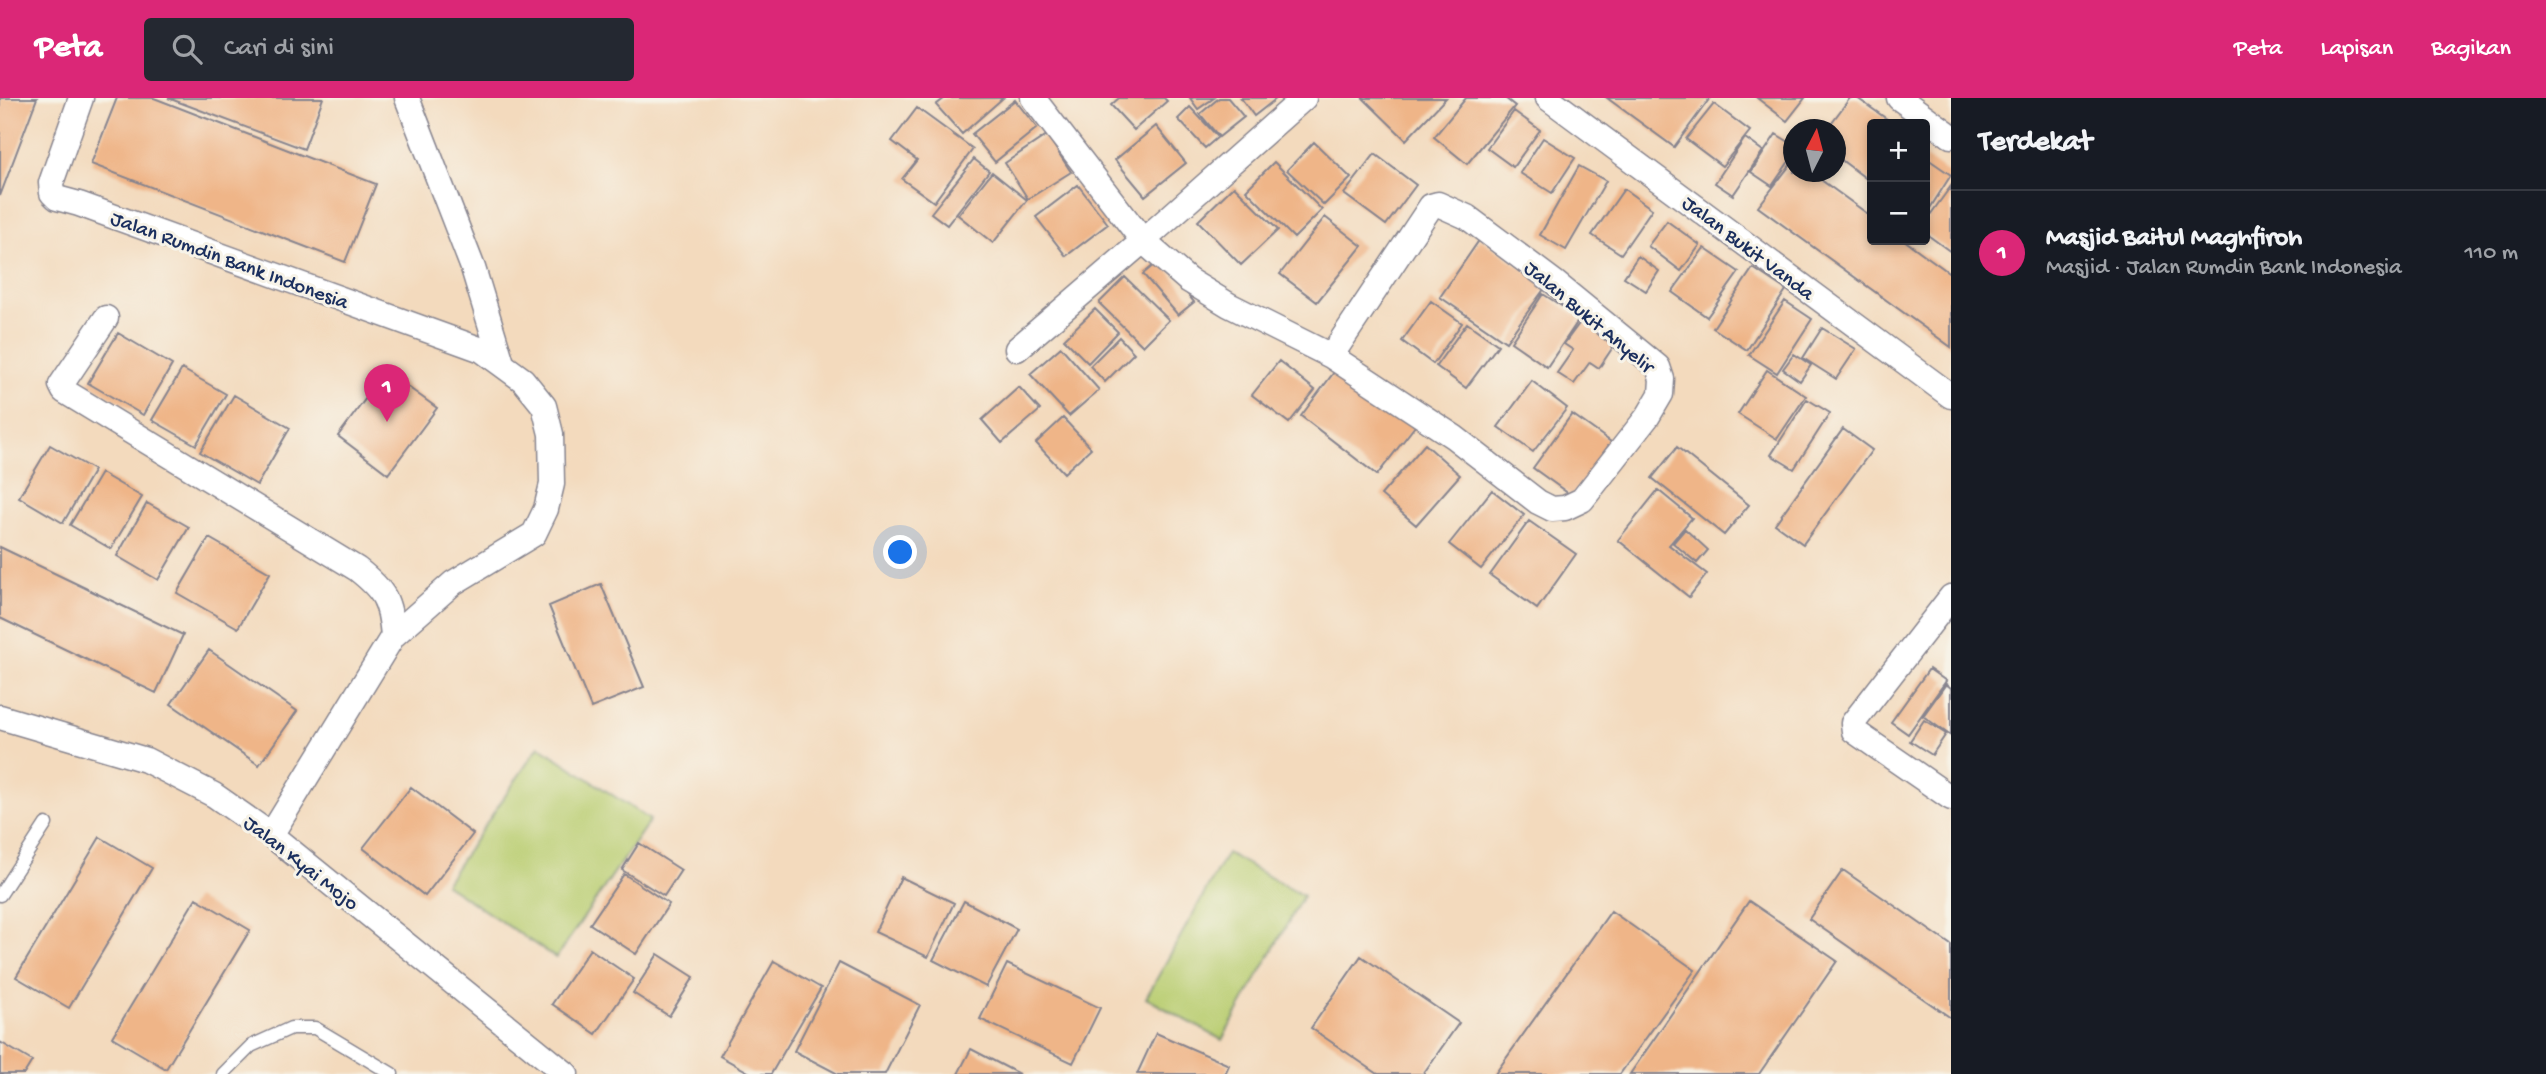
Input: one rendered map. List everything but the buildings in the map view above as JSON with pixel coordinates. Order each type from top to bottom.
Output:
[{"type":"street","name":"Jalan Rumdin Bank Indonesia","points":[[80,98],[51,183],[52,193],[57,198],[482,350],[502,363],[533,392],[544,406],[548,419],[552,484],[541,522],[534,534],[453,583],[393,636],[271,835]]},
{"type":"street","name":"Jalan Rumdin Bank Indonesia","points":[[407,98],[473,268],[502,363]]},
{"type":"street","name":"Jalan Bukit Anyelir","points":[[1033,98],[1143,241],[1188,280],[1229,305],[1331,356],[1454,437],[1538,502],[1552,509],[1565,508],[1582,500],[1648,416],[1661,394],[1662,379],[1658,367],[1554,282],[1467,217],[1438,204],[1431,206],[1331,356]]},
{"type":"street","points":[[1017,349],[1304,98]]},
{"type":"street","name":"Jalan Bukit Vanda","points":[[1548,98],[1951,396]]},
{"type":"street","points":[[1899,98],[1951,136]]},
{"type":"street","points":[[106,318],[61,385],[64,391],[357,569],[387,598],[393,636]]},
{"type":"street","points":[[1951,597],[1853,723],[1854,731],[1951,798]]},
{"type":"street","name":"Jalan Kyai Mojo","points":[[0,717],[146,760],[214,795],[271,835],[566,1074]]},
{"type":"lane","points":[[0,895],[46,824]]},
{"type":"lane","points":[[223,1074],[251,1046],[291,1028],[315,1028],[392,1074]]},
{"type":"green space","points":[[539,746],[650,820],[556,958],[445,884]]},
{"type":"green space","points":[[1227,853],[1303,896],[1222,1040],[1146,998]]},
{"type":"place","name":"Masjid Baitul Maghfiroh","points":[[387,422]]}]
